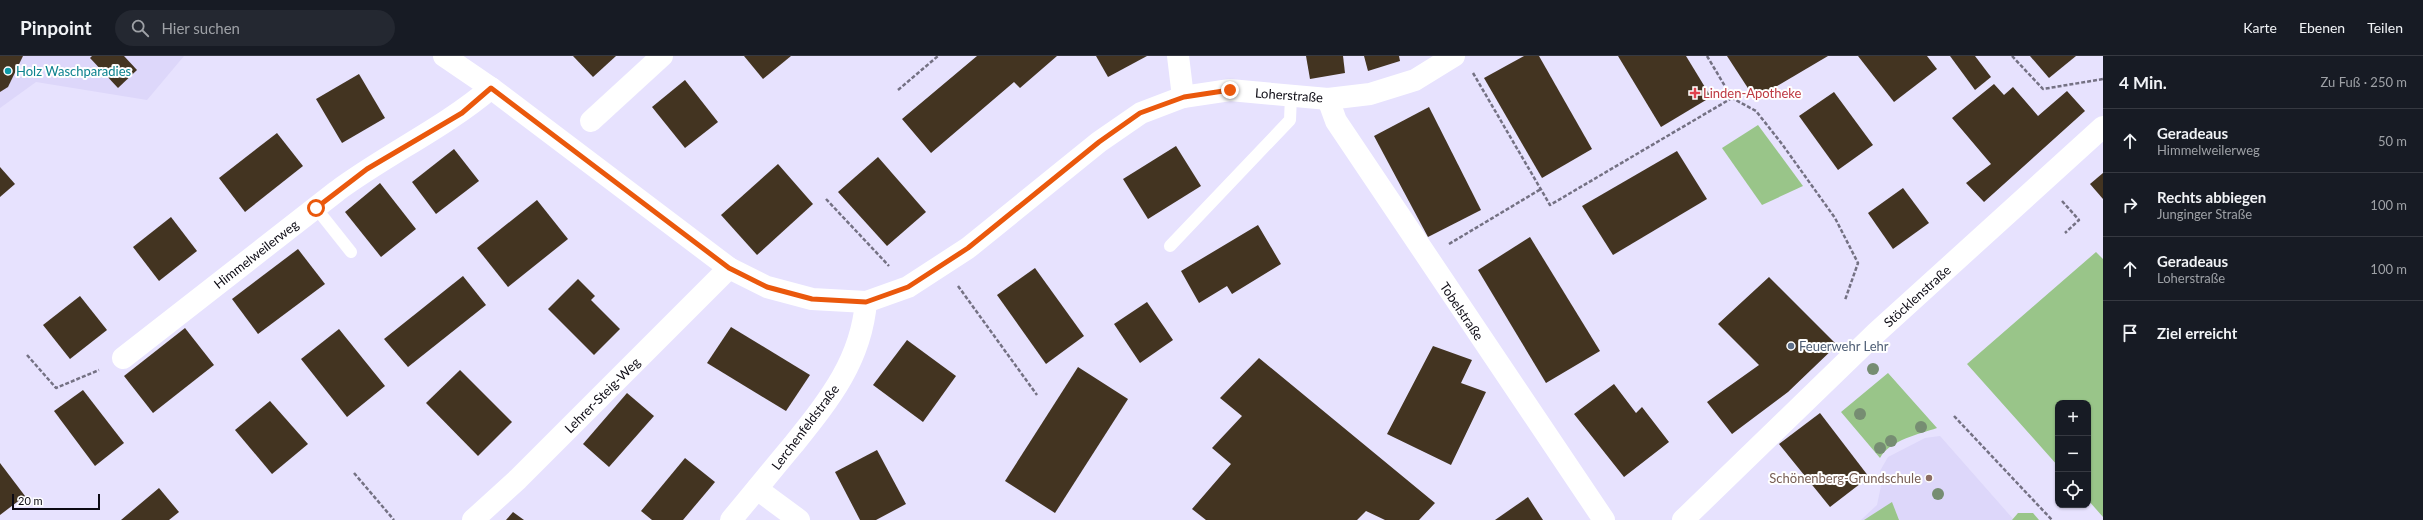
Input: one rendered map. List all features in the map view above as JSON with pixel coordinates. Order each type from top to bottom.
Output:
[{"type":"street","points":[[444,56],[491,88],[729,268],[767,287],[812,299],[866,302]]},
{"type":"street","points":[[590,121],[662,56]]},
{"type":"street","points":[[1178,56],[1184,97]]},
{"type":"street","name":"Loherstraße","points":[[866,302],[908,287],[968,248],[1111,134],[1140,113],[1184,97],[1230,90],[1328,98],[1370,94],[1415,80],[1454,56]]},
{"type":"street","name":"Himmelweilerweg","points":[[123,358],[367,169],[462,113],[491,88]]},
{"type":"street","name":"Tobelstraße","points":[[1328,98],[1336,121],[1604,520]]},
{"type":"street","name":"Stöcklenstraße","points":[[1683,520],[1876,333],[2103,127]]},
{"type":"street","name":"Lehrer-Steig-Weg","points":[[473,520],[518,479],[729,268]]},
{"type":"street","name":"Lerchenfeldstraße","points":[[731,520],[832,396],[857,349],[865,320],[866,302]]},
{"type":"street","points":[[757,489],[799,520]]},
{"type":"lane","points":[[1170,246],[1290,120],[1291,96]]},
{"type":"lane","points":[[316,208],[351,252]]},
{"type":"path","points":[[898,90],[938,56]]},
{"type":"path","points":[[1707,56],[1732,98],[1756,111],[1835,218],[1858,263],[1845,300]]},
{"type":"path","points":[[2012,56],[2042,89],[2103,79]]},
{"type":"path","points":[[1473,73],[1550,205],[1732,98]]},
{"type":"path","points":[[2044,181],[2079,220],[2065,233]]},
{"type":"path","points":[[1426,257],[1541,189]]},
{"type":"path","points":[[826,199],[908,287]]},
{"type":"path","points":[[943,265],[1037,395]]},
{"type":"path","points":[[27,355],[56,388],[85,378],[123,358]]},
{"type":"path","points":[[1954,416],[2052,520]]},
{"type":"path","points":[[354,473],[394,520]]},
{"type":"shaded area","points":[[0,56],[184,56],[147,100],[36,82],[0,108]]},
{"type":"shaded area","name":"Schönenberg-Grundschule","points":[[1940,436],[2014,520],[1861,520],[1877,505],[1881,486],[1880,471],[1888,457],[1925,438]]},
{"type":"green space","points":[[1758,125],[1803,186],[1762,205],[1722,148]]},
{"type":"green space","points":[[2096,252],[2103,259],[2103,517],[2091,503],[2091,400],[2055,400],[2055,463],[1967,364]]},
{"type":"green space","points":[[1888,373],[1937,428],[1898,442],[1880,458],[1841,412]]},
{"type":"green space","points":[[1892,502],[1899,520],[1864,520]]},
{"type":"green space","points":[[2018,513],[2033,513],[2039,520],[2012,520]]},
{"type":"building","name":"Holz Waschparadies","points":[[0,56],[23,56],[8,87],[0,92]]},
{"type":"building","points":[[92,56],[124,56],[137,70],[118,88],[90,58]]},
{"type":"building","points":[[573,56],[616,56],[593,77]]},
{"type":"building","points":[[744,56],[791,56],[763,79]]},
{"type":"building","points":[[977,56],[1057,56],[1020,88],[1014,82],[931,153],[902,119]]},
{"type":"building","points":[[1096,56],[1147,56],[1108,77]]},
{"type":"building","points":[[1306,56],[1343,56],[1345,73],[1310,79]]},
{"type":"building","points":[[1364,56],[1399,56],[1400,61],[1368,71]]},
{"type":"building","points":[[1524,56],[1539,56],[1592,149],[1542,178],[1484,78]]},
{"type":"building","points":[[1618,56],[1686,56],[1711,97],[1661,127]]},
{"type":"building","points":[[1727,56],[1828,56],[1755,99]]},
{"type":"building","points":[[1858,56],[1927,56],[1937,69],[1894,102]]},
{"type":"building","points":[[1950,56],[1975,56],[1991,77],[1975,90]]},
{"type":"building","points":[[2030,56],[2076,56],[2049,78]]},
{"type":"building","points":[[359,74],[385,118],[342,143],[316,99]]},
{"type":"building","points":[[685,80],[718,122],[685,148],[652,107]]},
{"type":"building","points":[[1994,84],[2004,95],[2013,87],[2038,116],[2067,91],[2085,111],[1984,202],[1966,183],[1991,164],[1952,118]]},
{"type":"building","points":[[1834,92],[1873,145],[1838,170],[1799,116]]},
{"type":"building","points":[[1429,107],[1481,210],[1428,237],[1374,136]]},
{"type":"building","points":[[277,133],[303,166],[245,212],[219,178]]},
{"type":"building","points":[[1176,146],[1201,186],[1148,219],[1123,179]]},
{"type":"building","points":[[454,149],[479,181],[436,214],[412,182]]},
{"type":"building","points":[[1677,151],[1707,199],[1613,255],[1582,206]]},
{"type":"building","points":[[878,157],[926,212],[887,246],[838,192]]},
{"type":"building","points":[[778,164],[813,204],[757,255],[721,215]]},
{"type":"building","points":[[0,167],[15,184],[0,197]]},
{"type":"building","points":[[2103,173],[2103,199],[2090,184]]},
{"type":"building","points":[[380,183],[416,229],[381,257],[345,212]]},
{"type":"building","points":[[1903,188],[1929,223],[1893,249],[1868,213]]},
{"type":"building","points":[[537,200],[568,239],[508,287],[477,248]]},
{"type":"building","points":[[171,217],[197,251],[159,281],[133,247]]},
{"type":"building","points":[[1258,225],[1281,264],[1232,294],[1227,286],[1199,303],[1181,271]]},
{"type":"building","points":[[1530,237],[1600,351],[1546,383],[1478,270]]},
{"type":"building","points":[[298,249],[325,284],[258,334],[232,299]]},
{"type":"building","points":[[1035,268],[1084,336],[1046,364],[997,295]]},
{"type":"building","points":[[463,276],[486,305],[408,367],[384,339]]},
{"type":"building","points":[[1769,277],[1837,345],[1788,392],[1732,434],[1707,402],[1759,365],[1718,324]]},
{"type":"building","points":[[578,279],[595,296],[591,300],[620,329],[594,355],[548,309]]},
{"type":"building","points":[[80,296],[107,330],[70,359],[43,325]]},
{"type":"building","points":[[1147,302],[1173,340],[1140,363],[1114,324]]},
{"type":"building","points":[[731,327],[810,375],[786,411],[707,363]]},
{"type":"building","points":[[185,328],[214,365],[153,413],[124,376]]},
{"type":"building","points":[[339,329],[385,386],[347,417],[301,359]]},
{"type":"building","points":[[907,340],[956,376],[923,422],[873,385]]},
{"type":"building","points":[[1433,346],[1472,360],[1461,383],[1486,392],[1451,465],[1387,434]]},
{"type":"building","points":[[1259,358],[1435,503],[1419,520],[1385,520],[1366,511],[1357,520],[1206,520],[1192,509],[1231,464],[1212,448],[1242,416],[1220,398]]},
{"type":"building","points":[[1078,367],[1128,399],[1055,513],[1005,481]]},
{"type":"building","points":[[460,370],[512,422],[478,456],[426,403]]},
{"type":"building","points":[[1614,384],[1636,413],[1642,407],[1669,442],[1624,477],[1574,414]]},
{"type":"building","points":[[83,390],[124,443],[95,466],[54,411]]},
{"type":"building","points":[[627,393],[654,416],[609,467],[583,444]]},
{"type":"building","points":[[270,401],[308,444],[272,474],[235,430]]},
{"type":"building","points":[[1820,413],[1869,477],[1830,507],[1779,444]]},
{"type":"building","points":[[877,450],[906,504],[876,520],[860,520],[835,472]]},
{"type":"building","points":[[685,458],[715,482],[683,520],[652,520],[641,511]]},
{"type":"building","points":[[0,463],[25,496],[0,515]]},
{"type":"building","points":[[159,488],[179,512],[169,520],[121,520]]},
{"type":"building","points":[[1528,497],[1543,520],[1495,520]]},
{"type":"building","points":[[513,512],[524,520],[506,520]]},
{"type":"place","name":"Holz Waschparadies","points":[[8,71]]},
{"type":"place","name":"Linden-Apotheke","points":[[1695,93]]},
{"type":"place","name":"Feuerwehr Lehr","points":[[1791,346]]},
{"type":"place","name":"Schönenberg-Grundschule","points":[[1929,478]]},
{"type":"route","points":[[316,208],[367,169],[462,113],[491,88],[729,268],[767,287],[812,299],[866,302],[908,287],[968,248],[1099,142],[1140,113],[1184,97],[1230,90]]}]
